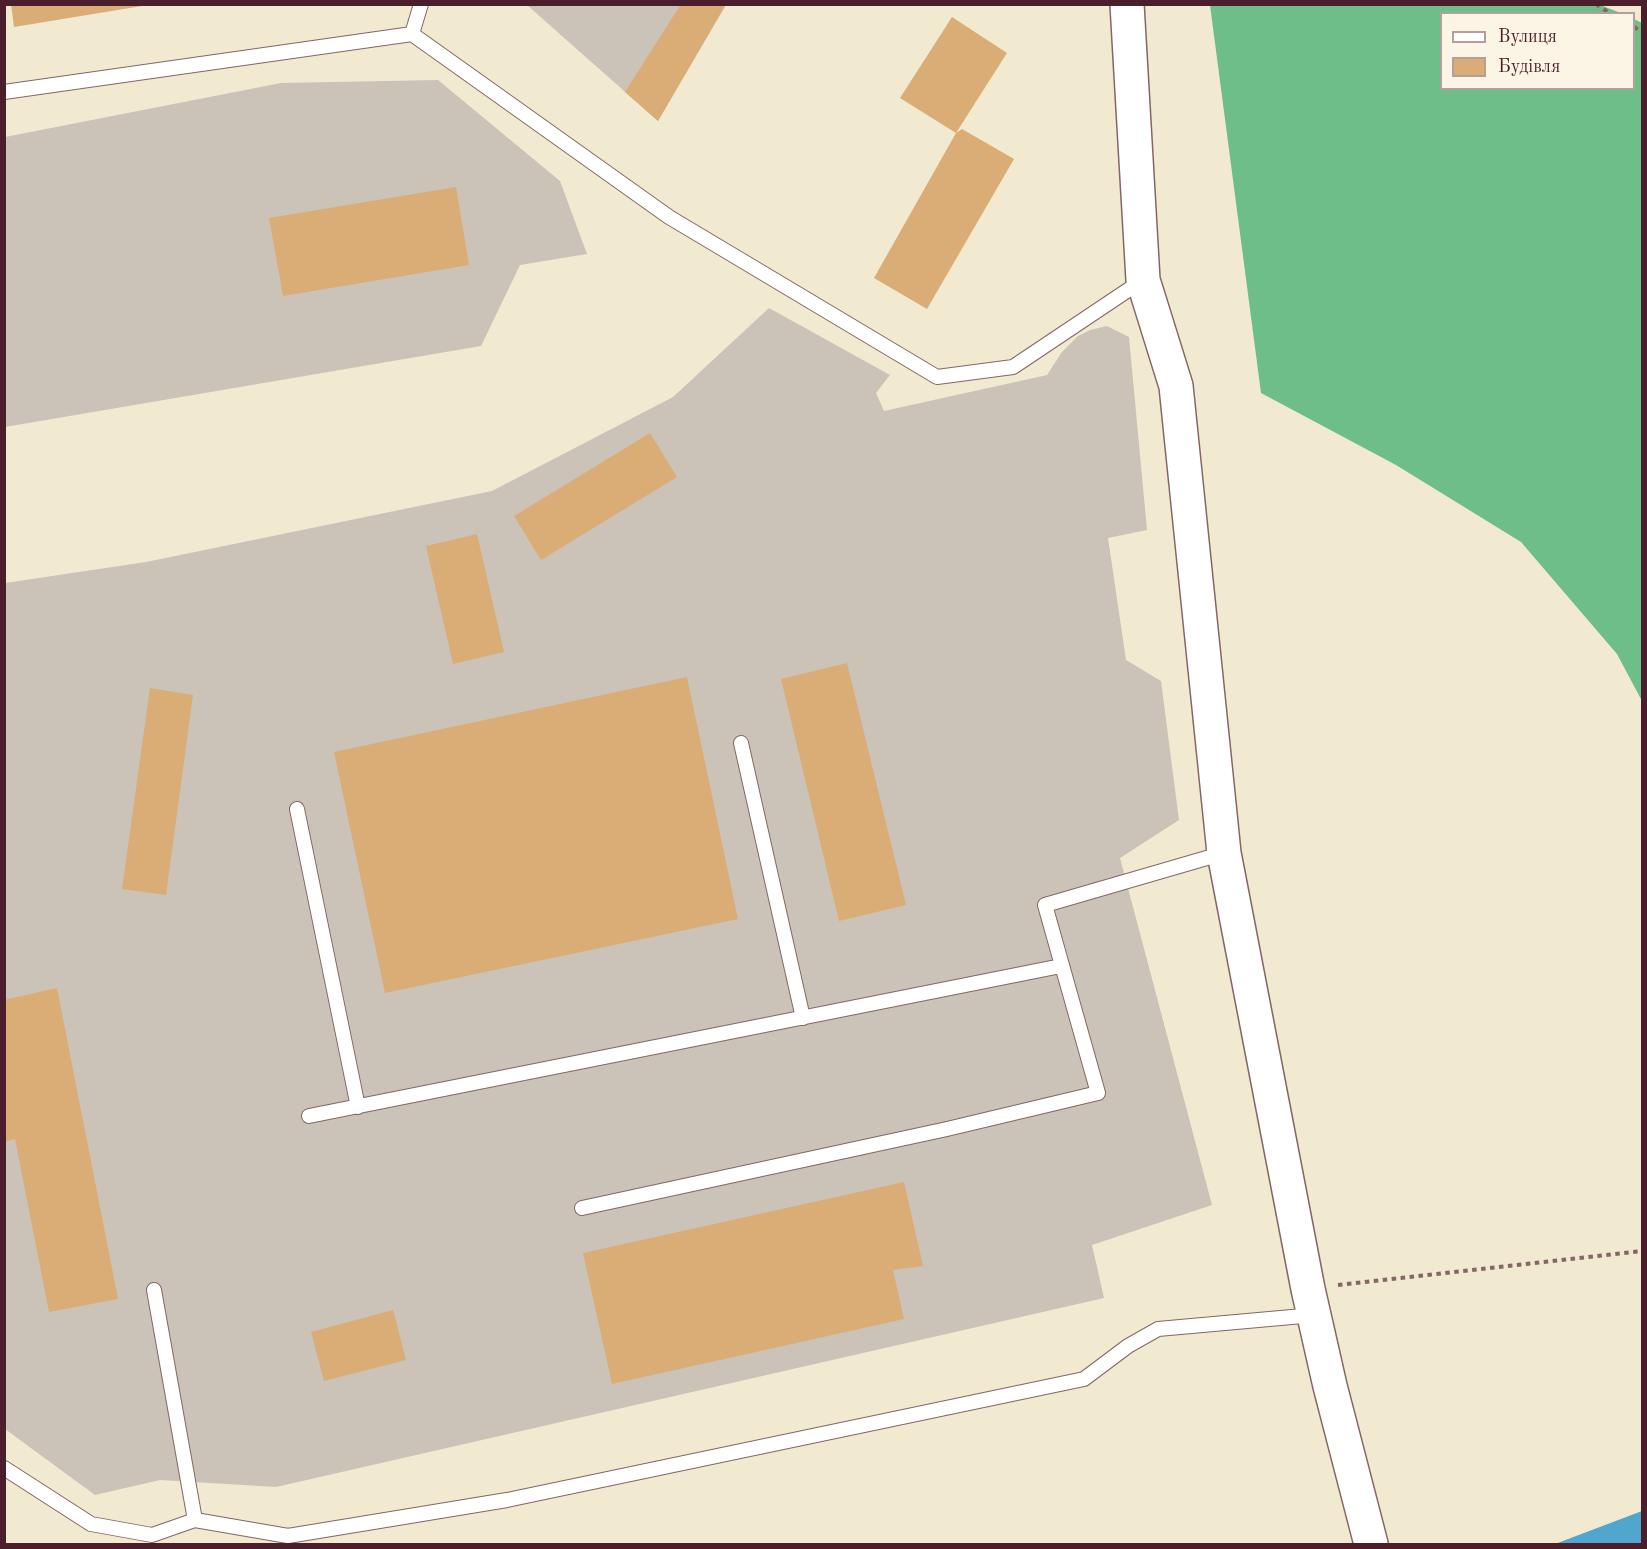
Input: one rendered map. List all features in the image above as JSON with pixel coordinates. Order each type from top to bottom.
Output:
[{"type":"street","points":[[1126,4],[1143,280],[1176,386],[1224,853],[1311,1302],[1371,1545]]},
{"type":"lane","points":[[412,34],[421,4]]},
{"type":"lane","points":[[4,92],[412,34],[669,217],[937,377],[1013,367],[1143,280]]},
{"type":"lane","points":[[741,743],[803,1018]]},
{"type":"lane","points":[[297,809],[358,1107]]},
{"type":"lane","points":[[582,1208],[936,1131],[1098,1093],[1045,905],[1224,853]]},
{"type":"lane","points":[[309,1116],[1061,966]]},
{"type":"lane","points":[[154,1290],[195,1520]]},
{"type":"lane","points":[[4,1468],[91,1524],[152,1534],[195,1520],[288,1536],[507,1500],[1084,1378],[1128,1346],[1158,1329],[1311,1302]]},
{"type":"path","points":[[1311,1302],[1642,1251]]},
{"type":"shaded area","points":[[527,5],[726,5],[658,121]]},
{"type":"shaded area","points":[[438,80],[560,181],[587,254],[520,265],[481,346],[5,427],[5,137],[281,83]]},
{"type":"shaded area","points":[[769,308],[890,375],[876,393],[884,411],[1047,375],[1062,352],[1078,336],[1090,330],[1107,326],[1129,337],[1147,530],[1108,538],[1126,660],[1161,681],[1179,820],[1120,858],[1212,1205],[1092,1245],[1104,1298],[276,1487],[160,1480],[95,1495],[5,1429],[5,583],[146,562],[492,491],[673,397]]},
{"type":"green space","points":[[1210,5],[1600,5],[1618,12],[1440,12],[1440,90],[1635,90],[1635,20],[1642,23],[1642,701],[1617,654],[1521,542],[1396,465],[1261,393]]},
{"type":"water","points":[[1642,1511],[1642,1544],[1555,1544]]},
{"type":"building","points":[[11,4],[142,4],[142,6],[14,27]]},
{"type":"building","points":[[681,4],[726,4],[658,121],[625,92]]},
{"type":"building","points":[[952,17],[1007,53],[956,133],[900,98]]},
{"type":"building","points":[[962,129],[1014,159],[927,309],[874,278],[956,133]]},
{"type":"building","points":[[456,187],[469,265],[283,296],[269,218]]},
{"type":"building","points":[[650,433],[677,477],[541,560],[514,516]]},
{"type":"building","points":[[477,534],[504,652],[453,664],[426,546]]},
{"type":"building","points":[[847,663],[906,905],[839,921],[781,679]]},
{"type":"building","points":[[687,677],[738,919],[385,993],[334,752]]},
{"type":"building","points":[[150,688],[193,695],[166,895],[122,889]]},
{"type":"building","points":[[57,988],[118,1299],[49,1312],[15,1139],[4,1142],[4,1000]]},
{"type":"building","points":[[904,1182],[923,1266],[893,1270],[904,1319],[612,1384],[583,1253]]},
{"type":"building","points":[[393,1310],[406,1360],[324,1381],[311,1332]]}]
